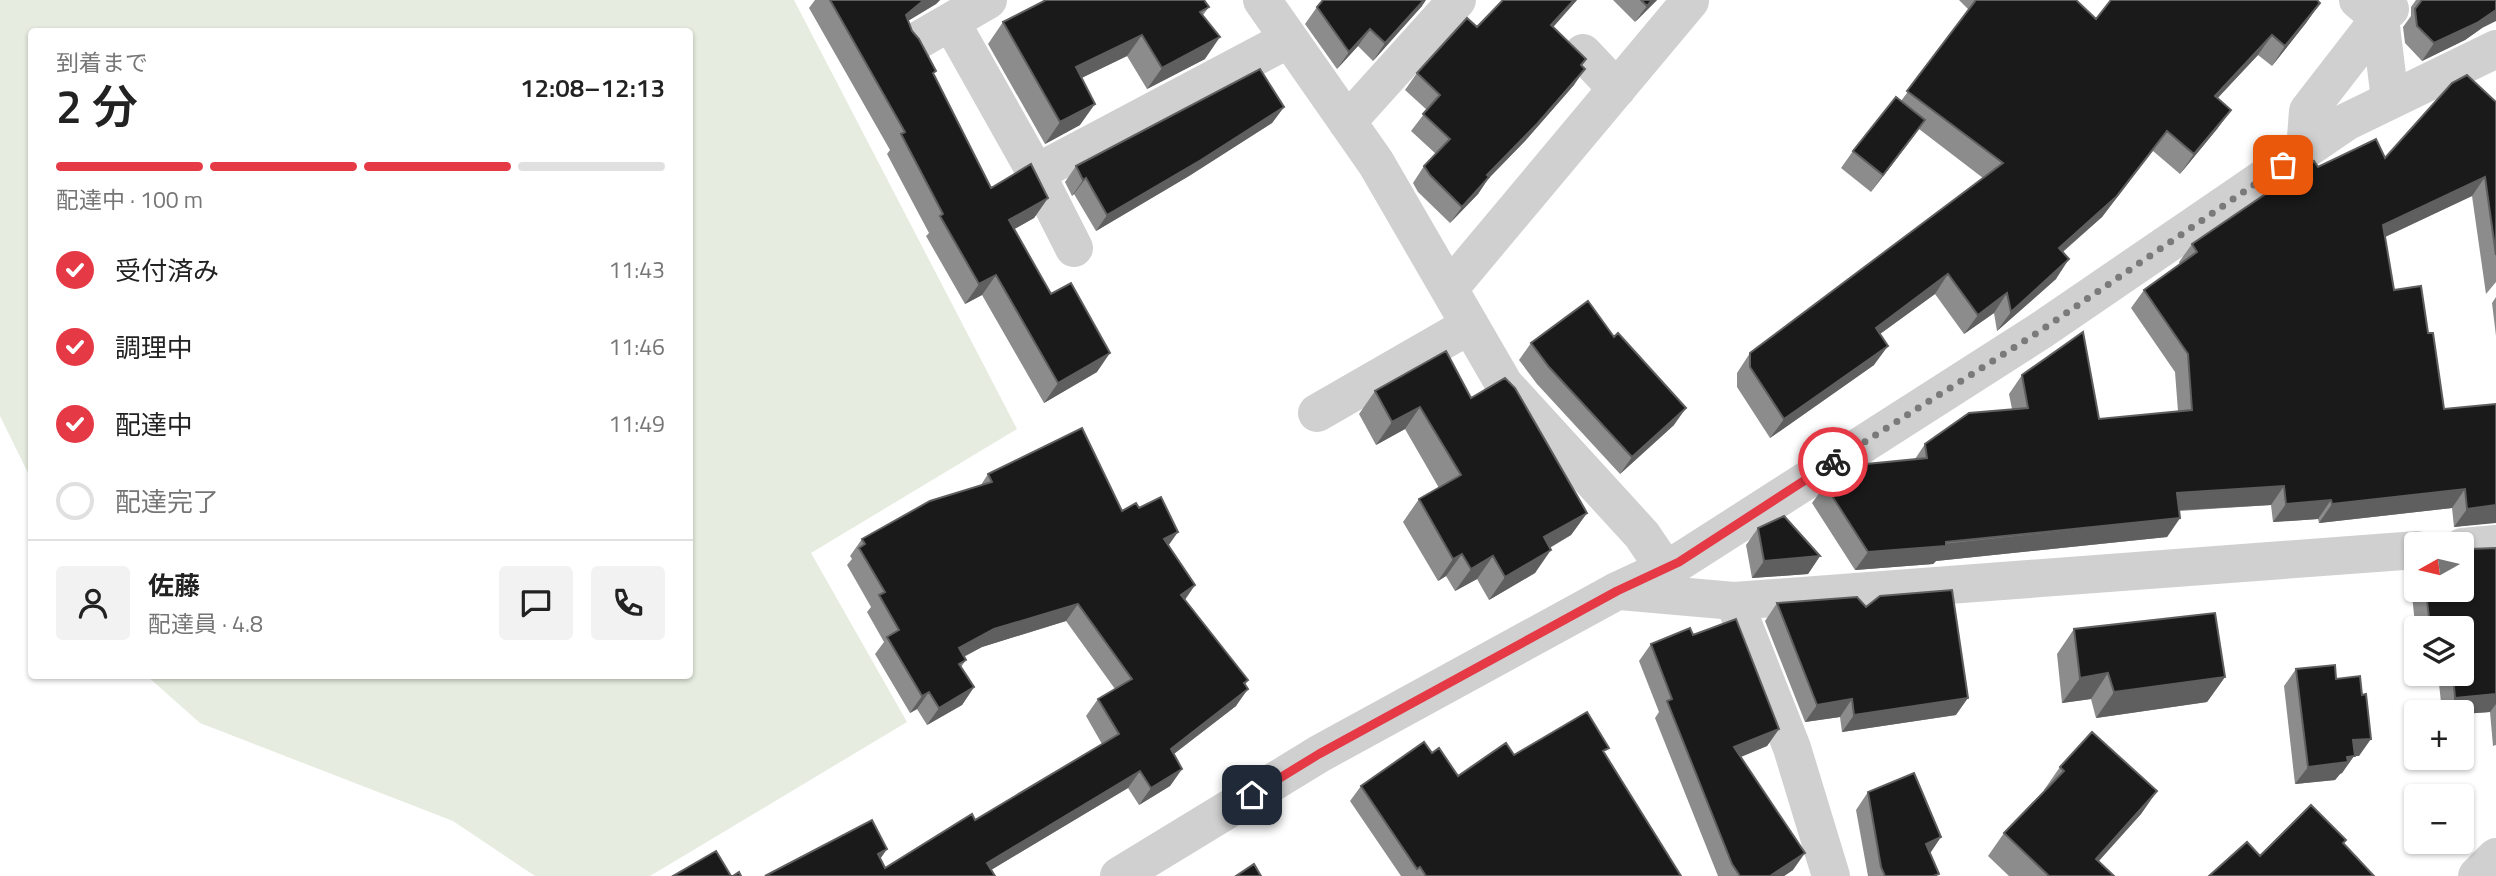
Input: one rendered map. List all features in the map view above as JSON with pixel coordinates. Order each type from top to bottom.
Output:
[{"type":"street","points":[[917,41],[988,0]]},
{"type":"street","points":[[1262,0],[1376,163],[1504,384],[1642,535],[1665,569]]},
{"type":"street","points":[[1347,122],[1457,0]]},
{"type":"street","points":[[1449,289],[1690,1]]},
{"type":"street","points":[[2379,6],[2390,100]]},
{"type":"street","points":[[2305,149],[2308,111],[2379,6]]},
{"type":"street","points":[[951,22],[1036,173],[1074,248]]},
{"type":"street","points":[[1036,173],[1289,39]]},
{"type":"street","points":[[1119,876],[1319,754],[1617,591],[1679,562],[2040,331],[2346,122],[2496,49]]},
{"type":"street","points":[[1583,53],[1617,89]]},
{"type":"street","points":[[1317,413],[1470,325]]},
{"type":"street","points":[[2474,546],[2496,544]]},
{"type":"street","points":[[1617,591],[1734,601],[2404,551]]},
{"type":"street","points":[[1734,601],[1792,748],[1830,876]]},
{"type":"street","points":[[2477,876],[2496,857]]},
{"type":"shaded area","points":[[0,0],[794,0],[1017,429],[811,553],[907,722],[650,876],[535,876],[453,821],[200,723],[150,679],[693,679],[693,28],[28,28],[28,473],[0,416]]},
{"type":"building","points":[[830,0],[924,0],[906,15],[912,31],[936,71],[933,73],[991,188],[1031,164],[1048,198],[1009,220],[1051,294],[1071,283],[1110,353],[1058,383],[996,275],[979,284],[940,216],[943,214],[901,134],[905,132]]},
{"type":"building","points":[[1046,0],[1204,0],[1209,7],[1200,12],[1220,37],[1162,68],[1142,35],[1076,67],[1095,104],[1060,122],[1003,22]]},
{"type":"building","points":[[1323,0],[1424,0],[1385,43],[1370,29],[1349,52],[1317,7]]},
{"type":"building","points":[[1503,0],[1574,0],[1551,25],[1586,59],[1581,65],[1585,69],[1487,175],[1489,177],[1462,207],[1424,166],[1450,139],[1423,114],[1440,95],[1417,73],[1467,18],[1477,27]]},
{"type":"building","points":[[1641,0],[1652,0],[1647,6]]},
{"type":"building","points":[[1976,0],[2076,0],[2096,19],[2111,0],[2317,0],[2320,3],[2285,46],[2272,35],[2215,96],[2231,110],[2194,154],[2167,131],[2116,197],[2059,248],[2069,259],[2011,312],[2007,293],[1978,315],[1948,274],[1876,328],[1888,346],[1784,419],[1750,367],[1750,353],[2003,163],[1907,91]]},
{"type":"building","points":[[2422,0],[2496,0],[2496,10],[2477,23],[2434,43],[2417,26],[2415,9]]},
{"type":"building","points":[[1260,69],[1284,107],[1107,215],[1076,166]]},
{"type":"building","points":[[2467,75],[2496,102],[2496,255],[2485,177],[2383,225],[2394,290],[2421,286],[2428,333],[2433,333],[2444,409],[2496,404],[2496,505],[2467,509],[2465,489],[2332,504],[2331,500],[2286,504],[2284,486],[2177,493],[2180,518],[1946,542],[1946,546],[1868,552],[1825,485],[1856,465],[1927,458],[1925,444],[1969,413],[2028,408],[2022,375],[2083,332],[2099,419],[2192,410],[2188,354],[2144,290],[2197,252],[2192,244],[2314,161],[2318,167],[2376,139],[2385,158],[2452,83]]},
{"type":"building","points":[[1896,97],[1925,120],[1883,175],[1853,151]]},
{"type":"building","points":[[1588,301],[1614,337],[1618,333],[1686,408],[1632,457],[1549,367],[1531,343]]},
{"type":"building","points":[[1446,351],[1471,398],[1505,378],[1515,388],[1587,513],[1544,537],[1551,550],[1505,577],[1493,556],[1471,569],[1462,554],[1453,559],[1419,499],[1461,475],[1420,407],[1392,422],[1375,391]]},
{"type":"building","points":[[1082,428],[1122,511],[1136,503],[1139,508],[1161,497],[1178,532],[1164,539],[1195,585],[1181,595],[1248,680],[1244,683],[1248,689],[1171,749],[1182,769],[1151,788],[1140,771],[987,863],[995,876],[765,876],[872,820],[887,849],[878,854],[885,868],[972,814],[975,820],[1119,734],[1098,699],[1132,679],[1078,604],[994,629],[959,648],[966,660],[959,664],[974,687],[939,708],[929,692],[922,696],[887,637],[899,630],[879,595],[885,592],[859,548],[865,544],[862,539],[930,501],[992,482],[988,474]]},
{"type":"building","points":[[1784,516],[1820,556],[1764,561],[1758,528]]},
{"type":"building","points":[[2496,548],[2496,694],[2455,698],[2454,686],[2474,686],[2474,616],[2429,616],[2427,602],[2474,602],[2474,549]]},
{"type":"building","points":[[1952,590],[1968,698],[1854,715],[1852,699],[1817,705],[1777,603],[1857,597],[1866,607],[1880,596]]},
{"type":"building","points":[[2215,613],[2225,677],[2114,692],[2108,673],[2080,678],[2074,629]]},
{"type":"building","points":[[1736,619],[1779,729],[1734,747],[1805,853],[1770,876],[1740,876],[1732,864],[1667,701],[1672,699],[1651,644],[1690,628],[1693,635]]},
{"type":"building","points":[[2335,665],[2336,679],[2360,676],[2362,695],[2366,694],[2371,739],[2353,740],[2355,756],[2347,757],[2348,762],[2308,767],[2296,669]]},
{"type":"building","points":[[1587,712],[1609,748],[1603,751],[1681,876],[1426,876],[1420,867],[1417,869],[1361,786],[1424,742],[1432,753],[1439,748],[1458,776],[1506,743],[1514,755]]},
{"type":"building","points":[[2092,732],[2157,791],[2096,859],[2114,876],[2049,876],[2004,833],[2064,771],[2060,767]]},
{"type":"building","points":[[1914,773],[1941,837],[1926,844],[1939,874],[1885,876],[1881,867],[1868,792]]},
{"type":"building","points":[[2311,805],[2346,840],[2343,843],[2374,876],[2209,876],[2247,842],[2260,856]]},
{"type":"building","points":[[716,851],[731,876],[673,876]]},
{"type":"building","points":[[1254,864],[1261,876],[1236,876]]},
{"type":"way so far","points":[[1833,462],[2040,331],[2283,165]]},
{"type":"route","points":[[1252,795],[1319,754],[1617,591],[1679,562],[1833,462]]}]
